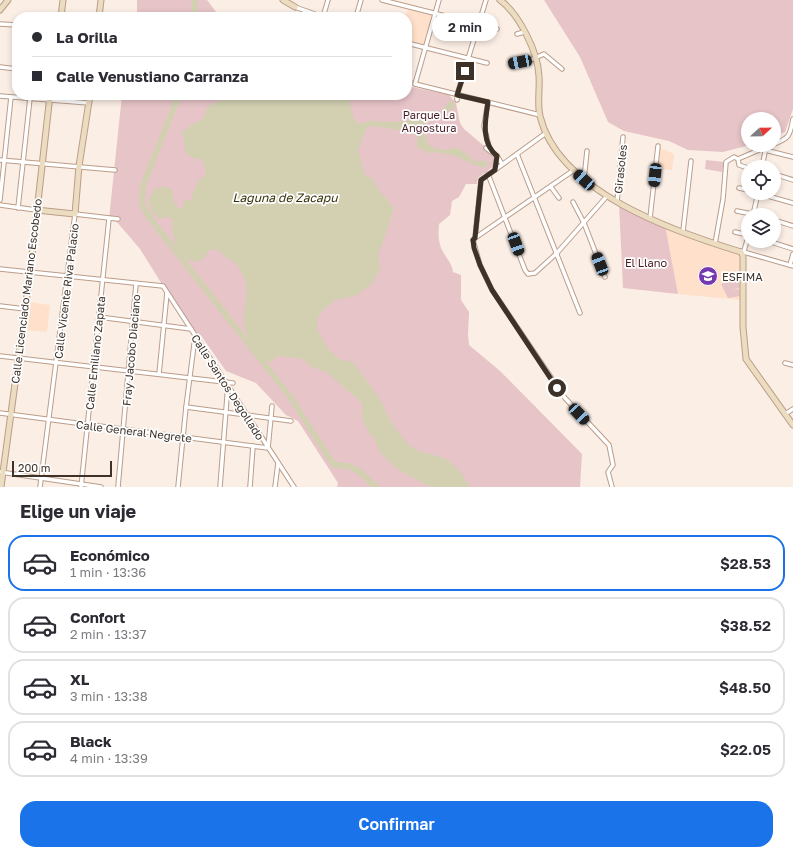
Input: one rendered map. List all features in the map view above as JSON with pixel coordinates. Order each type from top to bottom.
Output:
[{"type":"main road","points":[[0,10],[8,0]]},
{"type":"main road","points":[[62,12],[63,0]]},
{"type":"main road","points":[[100,12],[101,0]]},
{"type":"main road","points":[[500,0],[515,16],[536,58],[539,76],[540,116],[546,133],[556,149],[574,170],[584,180],[617,202],[650,218],[715,244],[743,253],[746,359],[793,425]]},
{"type":"main road","points":[[287,1],[295,7]]},
{"type":"main road","name":"Calle Licenciado Mariano Escobedo","points":[[1,487],[1,473],[30,273],[50,100]]},
{"type":"main road","name":"Calle Vicente Riva Palacio","points":[[75,214],[79,166],[89,102]]},
{"type":"main road","points":[[36,210],[75,214]]},
{"type":"street","points":[[324,12],[328,0]]},
{"type":"street","points":[[357,12],[361,0]]},
{"type":"street","points":[[384,0],[497,29]]},
{"type":"street","points":[[439,0],[415,84],[540,116]]},
{"type":"street","points":[[458,100],[457,95],[486,0]]},
{"type":"street","points":[[295,7],[309,12]]},
{"type":"street","points":[[0,24],[12,25]]},
{"type":"street","points":[[517,34],[524,32]]},
{"type":"street","points":[[412,44],[487,63]]},
{"type":"street","points":[[512,64],[536,58],[544,54],[562,69]]},
{"type":"street","points":[[0,67],[12,68]]},
{"type":"street","points":[[0,96],[11,97],[2,160],[0,200]]},
{"type":"street","points":[[18,208],[30,100]]},
{"type":"street","points":[[73,100],[89,102]]},
{"type":"street","points":[[488,102],[484,126],[490,151]]},
{"type":"street","points":[[781,142],[791,133],[793,119]]},
{"type":"street","points":[[546,133],[481,180],[475,238],[473,240],[474,248],[485,278],[564,398],[609,445],[613,465],[608,472],[612,487]]},
{"type":"street","name":"Girasoles","points":[[617,202],[623,137]]},
{"type":"street","points":[[650,218],[658,146]]},
{"type":"street","points":[[486,148],[497,156],[502,164]]},
{"type":"street","points":[[584,180],[587,151]]},
{"type":"street","points":[[715,244],[723,199],[726,162],[734,157],[738,159],[756,152]]},
{"type":"street","points":[[778,152],[793,157]]},
{"type":"street","points":[[517,154],[580,313]]},
{"type":"street","points":[[495,170],[497,156]]},
{"type":"street","points":[[738,159],[739,165],[741,166]]},
{"type":"street","points":[[2,160],[115,170]]},
{"type":"street","points":[[683,231],[691,161]]},
{"type":"street","points":[[475,238],[574,170]]},
{"type":"street","points":[[488,174],[525,270],[528,274],[535,273],[557,253],[607,196]]},
{"type":"street","points":[[781,176],[793,180]]},
{"type":"street","points":[[551,187],[559,198]]},
{"type":"street","points":[[781,200],[793,203]]},
{"type":"street","points":[[573,202],[584,223],[605,277]]},
{"type":"street","points":[[0,205],[36,210]]},
{"type":"street","points":[[737,211],[741,212]]},
{"type":"street","points":[[75,214],[118,219]]},
{"type":"street","name":"Calle Vicente Riva Palacio","points":[[40,487],[75,214]]},
{"type":"street","name":"Calle Emiliano Zapata","points":[[81,486],[109,218]]},
{"type":"street","points":[[781,222],[793,226]]},
{"type":"street","points":[[735,232],[741,234]]},
{"type":"street","points":[[781,245],[793,249]]},
{"type":"street","points":[[744,248],[743,253],[749,252],[792,265],[793,254]]},
{"type":"street","points":[[0,269],[136,284]]},
{"type":"street","name":"Calle Santos Degollado","points":[[136,284],[163,286],[294,487]]},
{"type":"street","name":"Fray Jacobo Diaciano","points":[[118,487],[134,322],[136,284]]},
{"type":"street","points":[[159,374],[167,293]]},
{"type":"street","points":[[0,306],[25,309]]},
{"type":"street","points":[[99,317],[191,329]]},
{"type":"street","points":[[178,487],[195,336]]},
{"type":"street","points":[[0,356],[233,383]]},
{"type":"street","points":[[785,363],[793,365]]},
{"type":"street","points":[[220,487],[226,412],[226,383]]},
{"type":"street","points":[[268,448],[272,406]]},
{"type":"street","points":[[186,407],[291,421]]},
{"type":"street","points":[[785,414],[793,409]]},
{"type":"street","name":"Calle General Negrete","points":[[0,413],[268,448]]},
{"type":"street","points":[[250,487],[253,446]]},
{"type":"street","points":[[275,487],[278,463]]},
{"type":"street","points":[[1,473],[41,478],[81,486],[101,487]]},
{"type":"shaded area","points":[[409,7],[435,14],[425,48],[412,44],[412,12],[407,12]]},
{"type":"shaded area","points":[[660,148],[674,154],[672,170],[658,169]]},
{"type":"shaded area","name":"ESFIMA","points":[[665,225],[740,255],[741,300],[678,294]]},
{"type":"shaded area","points":[[29,302],[50,305],[47,332],[25,330]]},
{"type":"green space","points":[[137,0],[207,0],[216,12],[137,12]]},
{"type":"green space","points":[[544,0],[793,0],[793,109],[785,132],[781,133],[781,112],[741,112],[741,147],[723,152],[688,150],[669,141],[624,131],[608,122],[580,57]]},
{"type":"green space","name":"Parque La Angostura","points":[[412,87],[449,95],[456,103],[460,123],[464,129],[496,156],[494,166],[478,178],[477,184],[466,184],[459,197],[452,201],[450,215],[439,224],[440,244],[443,251],[451,265],[453,272],[461,275],[461,300],[469,312],[469,345],[500,371],[582,454],[580,487],[337,487],[338,483],[298,421],[286,415],[256,383],[226,371],[202,337],[198,333],[195,337],[140,249],[116,221],[117,219],[109,219],[121,100],[412,100]]},
{"type":"green space","points":[[706,160],[724,162],[722,172],[705,169]]},
{"type":"green space","name":"El Llano","points":[[619,203],[665,225],[678,294],[623,288]]},
{"type":"green space","points":[[737,277],[741,287],[733,290],[739,289],[740,296],[728,298],[721,284]]},
{"type":"water","name":"Laguna de Zacapu","points":[[221,100],[349,100],[354,119],[358,124],[369,121],[397,122],[418,119],[425,122],[429,119],[432,110],[438,114],[436,117],[443,112],[449,100],[455,104],[455,107],[423,125],[422,132],[428,143],[435,148],[443,150],[459,148],[476,162],[483,160],[489,163],[489,165],[482,168],[449,154],[435,152],[428,153],[416,146],[418,138],[416,135],[399,130],[371,126],[366,129],[358,151],[365,176],[372,178],[380,193],[394,208],[381,248],[378,252],[380,270],[371,285],[355,296],[335,300],[322,311],[317,320],[317,330],[329,350],[339,359],[353,362],[380,399],[392,424],[408,444],[418,451],[445,458],[461,472],[470,487],[431,487],[392,465],[379,451],[375,439],[369,433],[362,418],[362,403],[326,372],[310,366],[303,359],[276,356],[272,363],[264,359],[258,352],[251,342],[245,327],[246,285],[236,263],[229,260],[214,249],[210,249],[205,257],[197,262],[183,257],[179,252],[174,240],[173,219],[166,217],[159,219],[151,211],[148,200],[154,190],[160,187],[167,187],[171,189],[175,204],[179,209],[183,208],[183,201],[191,200],[198,180],[206,176],[204,164],[201,159],[189,156],[187,153],[181,130],[187,130],[191,125],[203,119],[208,106]]},
{"type":"waterway","points":[[194,0],[195,12]]},
{"type":"waterway","points":[[177,100],[144,183],[142,202],[145,211],[291,398],[334,465],[349,466],[360,472],[376,487]]},
{"type":"place","name":"ESFIMA","points":[[708,276]]},
{"type":"route","points":[[465,71],[457,95],[488,102],[484,126],[485,133],[490,151],[497,156],[495,170],[481,180],[475,238],[473,240],[474,248],[485,278],[492,290],[557,388]]}]
